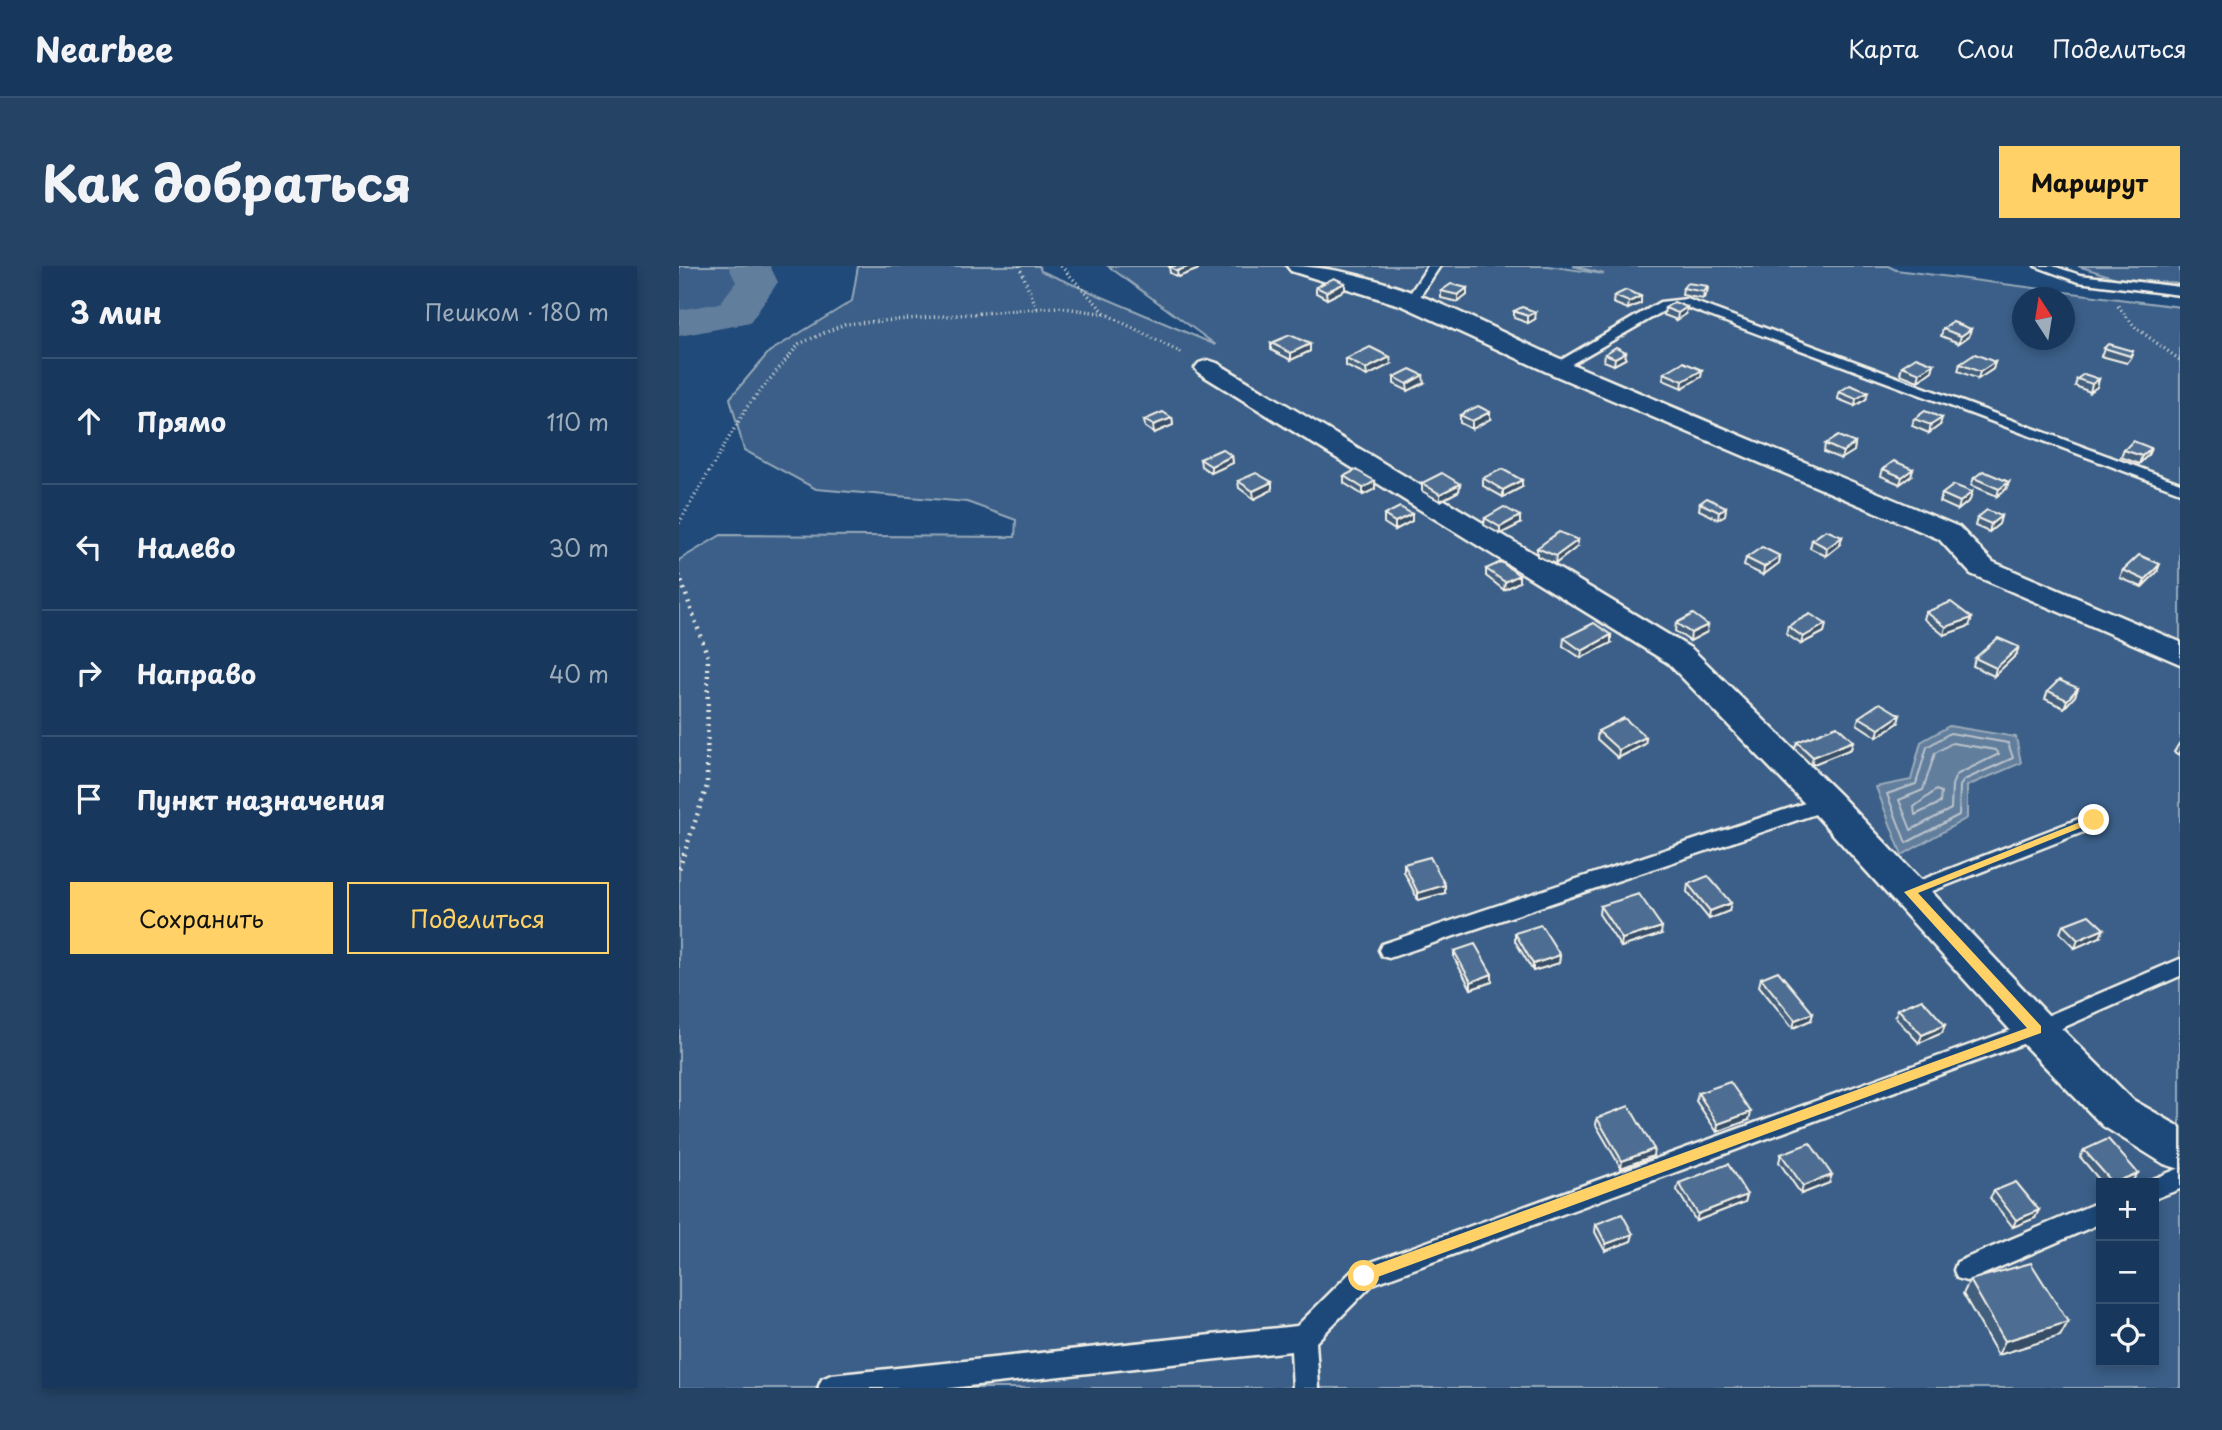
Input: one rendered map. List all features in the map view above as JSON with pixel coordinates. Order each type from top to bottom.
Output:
[{"type":"street","points":[[1299,266],[1411,301],[1556,367],[1949,533],[1982,568],[2180,654]]},
{"type":"street","points":[[1208,368],[1680,656],[1826,803],[2036,1030],[2118,1113],[2180,1150]]},
{"type":"lane","points":[[1411,301],[1434,266]]},
{"type":"lane","points":[[2041,266],[2078,278],[2180,291]]},
{"type":"lane","points":[[1556,367],[1664,305],[1687,303],[2180,488]]},
{"type":"lane","points":[[1389,950],[1826,803]]},
{"type":"lane","points":[[1910,892],[2094,820]]},
{"type":"lane","points":[[831,1388],[1303,1338],[1364,1276],[2036,1030],[2180,967]]},
{"type":"lane","points":[[2159,1187],[2180,1178]]},
{"type":"lane","points":[[1966,1270],[2096,1214]]},
{"type":"lane","points":[[1303,1338],[1306,1388]]},
{"type":"path","points":[[1019,266],[1037,308]]},
{"type":"path","points":[[1061,266],[1106,314]]},
{"type":"path","points":[[2078,278],[2103,291],[2135,327],[2180,360]]},
{"type":"path","points":[[679,523],[747,407],[799,344],[845,324],[1058,307],[1106,314],[1147,333],[1208,368]]},
{"type":"path","points":[[679,575],[708,657],[707,786],[679,869]]},
{"type":"shaded area","points":[[679,266],[749,266],[757,282],[734,314],[679,323]]},
{"type":"shaded area","points":[[858,266],[1039,266],[1041,271],[1216,345],[1108,266],[1548,266],[1604,274],[1573,266],[1888,266],[1896,270],[2026,287],[2012,287],[2012,350],[2075,350],[2075,293],[2180,307],[2180,1388],[679,1388],[679,560],[721,535],[1015,537],[1016,520],[967,502],[816,489],[744,450],[730,398],[769,352],[852,301]]},
{"type":"shaded area","points":[[2078,266],[2180,266],[2180,284],[2116,278]]},
{"type":"water","points":[[1949,726],[2016,737],[2021,763],[1967,786],[1967,818],[1902,855],[1876,787],[1911,780],[1921,742]]},
{"type":"building","points":[[1169,266],[1190,266],[1177,271]]},
{"type":"building","points":[[1334,278],[1345,283],[1326,292],[1316,287]]},
{"type":"building","points":[[1687,283],[1708,286],[1704,292],[1683,288]]},
{"type":"building","points":[[1451,284],[1467,288],[1458,295],[1441,291]]},
{"type":"building","points":[[1626,290],[1641,296],[1629,302],[1614,296]]},
{"type":"building","points":[[1674,302],[1687,307],[1678,313],[1665,308]]},
{"type":"building","points":[[1522,307],[1536,312],[1528,316],[1514,311]]},
{"type":"building","points":[[1953,322],[1971,329],[1961,336],[1943,329]]},
{"type":"building","points":[[1290,335],[1310,344],[1291,353],[1271,343]]},
{"type":"building","points":[[2108,344],[2133,351],[2130,356],[2104,348]]},
{"type":"building","points":[[1370,347],[1390,357],[1366,369],[1346,359]]},
{"type":"building","points":[[1616,347],[1626,352],[1615,358],[1605,354]]},
{"type":"building","points":[[1975,354],[1995,362],[1980,372],[1960,364]]},
{"type":"building","points":[[1916,357],[1934,364],[1920,373],[1902,366]]},
{"type":"building","points":[[1683,362],[1702,370],[1683,381],[1664,373]]},
{"type":"building","points":[[1410,369],[1423,375],[1407,384],[1394,377]]},
{"type":"building","points":[[2084,374],[2099,379],[2092,384],[2077,379]]},
{"type":"building","points":[[1850,385],[1868,392],[1856,399],[1839,392]]},
{"type":"building","points":[[1478,406],[1490,412],[1472,421],[1460,415]]},
{"type":"building","points":[[1925,411],[1942,418],[1931,425],[1914,419]]},
{"type":"building","points":[[1163,412],[1172,418],[1153,425],[1144,420]]},
{"type":"building","points":[[1838,436],[1855,443],[1843,452],[1825,444]]},
{"type":"building","points":[[2133,441],[2151,448],[2142,456],[2124,450]]},
{"type":"building","points":[[1222,449],[1232,456],[1211,466],[1200,459]]},
{"type":"building","points":[[1894,461],[1913,469],[1902,477],[1883,469]]},
{"type":"building","points":[[1502,469],[1522,480],[1503,490],[1483,478]]},
{"type":"building","points":[[1356,470],[1375,481],[1363,488],[1344,476]]},
{"type":"building","points":[[1983,471],[2009,482],[1999,489],[1974,478]]},
{"type":"building","points":[[1256,473],[1272,482],[1253,491],[1238,481]]},
{"type":"building","points":[[1442,473],[1460,484],[1440,494],[1422,483]]},
{"type":"building","points":[[1954,485],[1972,492],[1960,502],[1942,494]]},
{"type":"building","points":[[1707,498],[1726,507],[1719,512],[1700,503]]},
{"type":"building","points":[[1400,507],[1412,514],[1395,522],[1384,515]]},
{"type":"building","points":[[1504,507],[1520,516],[1500,527],[1485,518]]},
{"type":"building","points":[[1987,510],[2001,516],[1991,524],[1977,518]]},
{"type":"building","points":[[1826,530],[1842,537],[1827,548],[1812,540]]},
{"type":"building","points":[[1559,532],[1578,540],[1556,556],[1537,548]]},
{"type":"building","points":[[1762,547],[1780,556],[1764,567],[1746,558]]},
{"type":"building","points":[[2139,555],[2160,564],[2145,580],[2123,570]]},
{"type":"building","points":[[1501,562],[1519,575],[1505,582],[1486,569]]},
{"type":"building","points":[[1951,602],[1972,618],[1946,627],[1926,612]]},
{"type":"building","points":[[1693,614],[1708,625],[1691,633],[1676,623]]},
{"type":"building","points":[[1810,614],[1826,624],[1803,637],[1788,626]]},
{"type":"building","points":[[1594,623],[1611,635],[1582,651],[1564,638]]},
{"type":"building","points":[[1998,638],[2019,647],[1996,668],[1975,658]]},
{"type":"building","points":[[2059,680],[2078,688],[2067,700],[2048,691]]},
{"type":"building","points":[[1880,703],[1900,715],[1879,729],[1859,717]]},
{"type":"building","points":[[1624,718],[1646,737],[1619,750],[1598,731]]},
{"type":"building","points":[[1837,726],[1853,741],[1813,757],[1797,742]]},
{"type":"building","points":[[1430,857],[1445,885],[1418,893],[1404,864]]},
{"type":"building","points":[[1708,876],[1731,903],[1710,911],[1688,884]]},
{"type":"building","points":[[1639,894],[1662,927],[1622,939],[1600,906]]},
{"type":"building","points":[[2089,915],[2104,929],[2078,940],[2063,925]]},
{"type":"building","points":[[1541,925],[1560,955],[1533,964],[1515,933]]},
{"type":"building","points":[[1475,944],[1492,974],[1471,982],[1454,951]]},
{"type":"building","points":[[1778,971],[1813,1013],[1795,1020],[1761,978]]},
{"type":"building","points":[[1922,999],[1945,1025],[1922,1035],[1898,1009]]},
{"type":"building","points":[[1730,1082],[1751,1112],[1718,1124],[1698,1093]]},
{"type":"building","points":[[1629,1106],[1654,1149],[1622,1161],[1597,1118]]},
{"type":"building","points":[[2108,1139],[2138,1173],[2126,1178],[2109,1178],[2084,1150]]},
{"type":"building","points":[[1810,1143],[1832,1175],[1803,1186],[1781,1154]]},
{"type":"building","points":[[1728,1164],[1747,1195],[1698,1214],[1679,1183]]},
{"type":"building","points":[[2016,1182],[2039,1210],[2016,1220],[1994,1191]]},
{"type":"building","points":[[1622,1214],[1633,1234],[1606,1244],[1596,1224]]},
{"type":"building","points":[[2031,1263],[2068,1322],[2005,1341],[1970,1280]]},
{"type":"waterway","points":[[679,323],[734,314],[757,282],[749,266]]},
{"type":"route","points":[[1364,1276],[2036,1030],[1910,892],[2094,820]]}]
